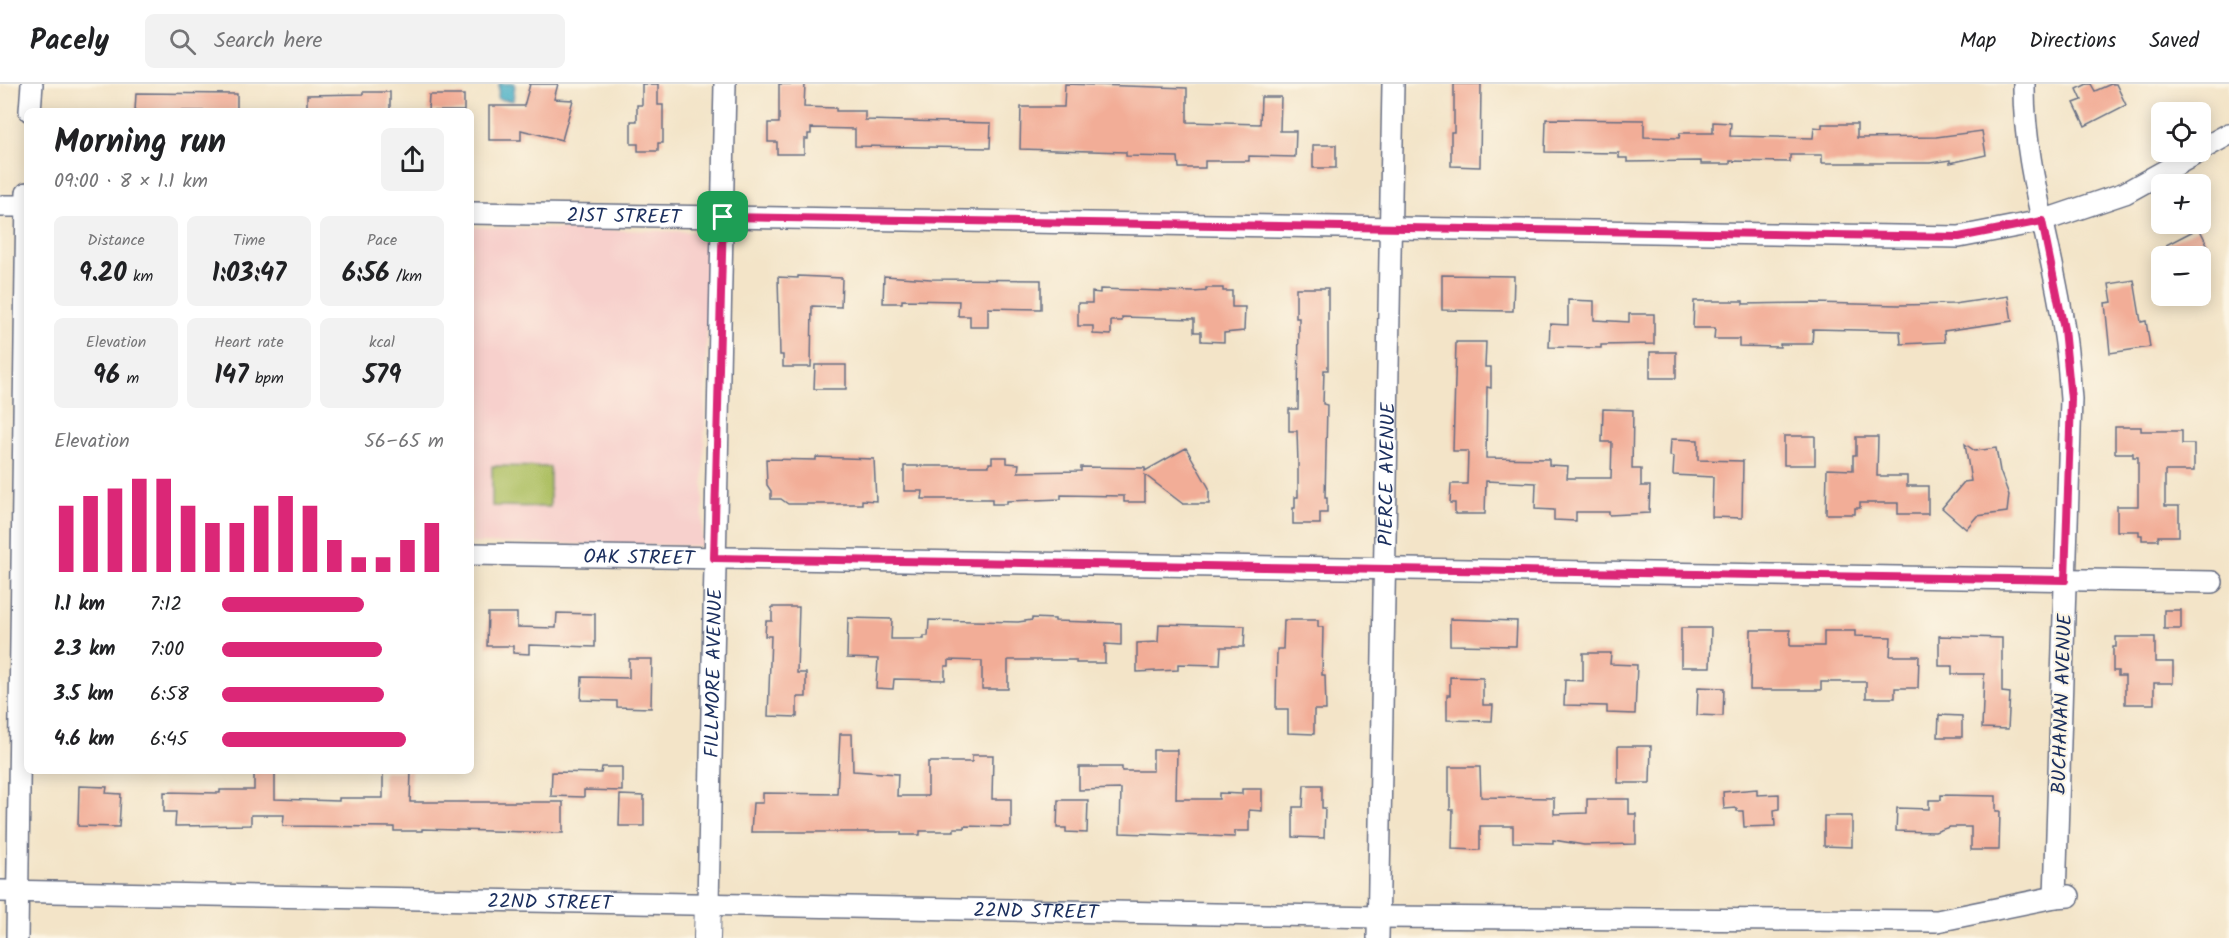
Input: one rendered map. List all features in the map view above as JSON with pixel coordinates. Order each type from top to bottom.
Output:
[{"type":"street","points":[[30,108],[32,84]]},
{"type":"street","name":"FILLMORE AVENUE","points":[[707,938],[725,84]]},
{"type":"street","name":"PIERCE AVENUE","points":[[1378,928],[1393,84]]},
{"type":"street","name":"BUCHANAN AVENUE","points":[[2024,84],[2023,113],[2064,329],[2071,399],[2065,580],[2062,896]]},
{"type":"street","name":"21ST STREET","points":[[2211,145],[2229,134]]},
{"type":"street","name":"21ST STREET","points":[[474,213],[1959,237],[2042,221],[2125,193],[2180,162]]},
{"type":"street","points":[[0,206],[24,206]]},
{"type":"street","name":"OAK STREET","points":[[474,554],[2212,582]]},
{"type":"street","points":[[17,938],[9,891],[24,568]]},
{"type":"street","name":"22ND STREET","points":[[9,891],[708,904],[1378,928],[1937,929],[2062,896]]},
{"type":"shaded area","points":[[474,227],[709,232],[702,546],[474,543]]},
{"type":"green space","points":[[492,466],[550,467],[550,507],[492,506]]},
{"type":"water","points":[[499,84],[515,84],[513,101],[498,99]]},
{"type":"building","points":[[530,84],[558,84],[554,99],[573,100],[562,140],[521,130],[521,140],[489,140],[489,106],[524,106]]},
{"type":"building","points":[[642,84],[658,84],[658,105],[663,105],[663,143],[658,143],[658,151],[638,151],[638,144],[631,144],[631,121],[637,121],[637,105],[642,105]]},
{"type":"building","points":[[779,84],[805,84],[804,107],[836,108],[836,111],[865,111],[865,120],[991,123],[990,148],[855,146],[855,129],[811,128],[808,139],[804,139],[804,154],[777,154],[777,142],[768,142],[768,123],[779,123]]},
{"type":"building","points":[[1065,84],[1187,88],[1187,122],[1260,124],[1261,97],[1281,97],[1280,131],[1296,131],[1295,157],[1249,156],[1249,161],[1205,161],[1205,168],[1179,168],[1178,157],[1126,156],[1126,152],[1020,149],[1021,107],[1064,107]]},
{"type":"building","points":[[1454,84],[1481,84],[1480,167],[1451,166]]},
{"type":"building","points":[[2091,84],[2095,91],[2116,84],[2126,105],[2085,126],[2074,103],[2082,100],[2077,89]]},
{"type":"building","points":[[363,92],[390,92],[390,108],[307,108],[307,95],[363,94]]},
{"type":"building","points":[[136,93],[237,94],[237,108],[135,108]]},
{"type":"building","points":[[429,95],[464,95],[464,108],[428,108]]},
{"type":"building","points":[[1546,119],[1644,120],[1644,137],[1679,138],[1680,133],[1713,133],[1713,122],[1731,123],[1730,136],[1813,138],[1814,127],[1822,128],[1822,124],[1857,124],[1857,138],[1936,137],[1982,131],[1986,155],[1950,163],[1950,160],[1930,163],[1822,163],[1822,155],[1790,155],[1790,162],[1730,161],[1730,164],[1701,164],[1701,161],[1627,162],[1627,158],[1619,158],[1619,153],[1545,152]]},
{"type":"building","points":[[1313,145],[1336,145],[1336,168],[1313,168]]},
{"type":"building","points":[[2187,234],[2202,234],[2208,246],[2167,246]]},
{"type":"building","points":[[1442,275],[1514,276],[1513,311],[1442,310]]},
{"type":"building","points":[[798,276],[842,278],[841,307],[812,306],[811,367],[783,367],[783,355],[780,355],[778,277],[798,278]]},
{"type":"building","points":[[884,276],[931,279],[1041,280],[1041,309],[988,308],[988,327],[970,327],[970,316],[958,316],[959,301],[902,300],[902,303],[883,303]]},
{"type":"building","points":[[2134,280],[2141,322],[2146,321],[2150,347],[2110,353],[2105,303],[2112,302],[2109,284]]},
{"type":"building","points":[[1206,288],[1223,288],[1223,291],[1232,291],[1232,307],[1245,307],[1244,331],[1224,333],[1224,342],[1201,341],[1201,332],[1194,332],[1194,319],[1122,317],[1122,321],[1111,321],[1111,335],[1093,334],[1093,326],[1078,326],[1078,303],[1092,303],[1092,292],[1100,293],[1100,289],[1194,292],[1206,291]]},
{"type":"building","points":[[1296,288],[1328,288],[1328,370],[1324,370],[1323,404],[1327,405],[1325,498],[1327,498],[1327,513],[1320,513],[1320,524],[1293,524],[1295,497],[1298,497],[1297,431],[1289,431],[1289,409],[1298,409],[1299,318],[1296,318]]},
{"type":"building","points":[[2008,296],[2012,321],[1944,331],[1945,342],[1901,344],[1900,331],[1813,329],[1812,344],[1780,344],[1780,347],[1739,346],[1739,339],[1714,339],[1715,328],[1693,328],[1694,301],[1743,301],[1743,304],[1899,305],[1954,304]]},
{"type":"building","points":[[1568,300],[1594,301],[1594,320],[1629,322],[1629,314],[1654,314],[1654,344],[1601,345],[1601,348],[1549,347],[1550,324],[1568,325]]},
{"type":"building","points":[[1456,342],[1486,342],[1485,367],[1491,367],[1491,388],[1487,387],[1486,458],[1549,459],[1549,465],[1568,466],[1567,478],[1611,478],[1612,442],[1602,442],[1603,409],[1633,410],[1632,469],[1641,469],[1641,486],[1650,486],[1649,513],[1609,515],[1609,512],[1576,512],[1576,521],[1554,520],[1554,510],[1535,509],[1536,483],[1486,481],[1485,514],[1455,514],[1455,503],[1450,503],[1451,484],[1467,484],[1468,451],[1453,451]]},
{"type":"building","points":[[1650,352],[1676,352],[1676,378],[1650,378]]},
{"type":"building","points":[[815,365],[846,365],[846,389],[814,389]]},
{"type":"building","points":[[2115,427],[2141,427],[2141,431],[2182,431],[2182,444],[2194,444],[2194,471],[2165,471],[2165,506],[2179,506],[2179,536],[2158,536],[2158,540],[2142,540],[2139,531],[2117,531],[2117,506],[2138,506],[2138,457],[2133,457],[2133,453],[2115,453]]},
{"type":"building","points":[[1784,436],[1815,436],[1815,465],[1784,465]]},
{"type":"building","points":[[1856,437],[1878,437],[1877,476],[1907,476],[1907,486],[1928,486],[1928,514],[1898,514],[1898,503],[1860,503],[1860,508],[1855,508],[1855,514],[1826,514],[1827,469],[1853,470]]},
{"type":"building","points":[[1671,439],[1698,440],[1698,460],[1743,461],[1742,518],[1712,517],[1713,477],[1673,475],[1674,457],[1670,456]]},
{"type":"building","points":[[1965,444],[1975,451],[1996,448],[2000,471],[2009,495],[2007,512],[1977,516],[1966,529],[1942,508],[1964,482],[1971,481]]},
{"type":"building","points":[[1186,448],[1209,488],[1209,504],[1183,504],[1145,475],[1145,502],[1124,502],[1124,496],[1061,495],[1061,499],[1007,501],[1007,504],[992,504],[992,499],[922,499],[923,491],[904,491],[904,466],[989,466],[989,463],[992,463],[992,457],[1007,457],[1007,463],[1019,464],[1018,472],[1081,471],[1081,467],[1145,468],[1145,471]]},
{"type":"building","points":[[816,457],[874,459],[876,501],[862,500],[862,504],[788,504],[781,499],[771,499],[771,491],[767,485],[766,459],[816,460]]},
{"type":"building","points":[[772,607],[799,607],[797,673],[806,673],[806,697],[797,697],[797,717],[768,716],[771,636],[765,636],[766,621],[772,621]]},
{"type":"building","points":[[2164,610],[2181,610],[2181,629],[2164,629]]},
{"type":"building","points":[[488,613],[517,613],[517,627],[556,628],[557,613],[595,614],[595,647],[529,645],[529,654],[513,653],[513,646],[487,646]]},
{"type":"building","points":[[848,618],[892,619],[891,639],[924,639],[924,636],[928,636],[929,620],[1018,622],[1032,620],[1032,618],[1121,623],[1121,645],[1105,644],[1105,663],[1076,663],[1076,660],[1008,660],[1008,689],[982,689],[982,661],[949,660],[949,666],[945,666],[945,680],[894,679],[893,689],[876,688],[878,659],[847,658]]},
{"type":"building","points":[[1450,619],[1517,621],[1516,646],[1450,645]]},
{"type":"building","points":[[1284,620],[1318,620],[1318,627],[1323,627],[1322,675],[1325,675],[1326,710],[1314,710],[1314,734],[1288,733],[1288,709],[1276,709],[1277,649],[1283,649]]},
{"type":"building","points":[[1159,624],[1245,626],[1244,647],[1221,647],[1220,665],[1178,664],[1178,670],[1137,672],[1137,643],[1158,642]]},
{"type":"building","points":[[1681,628],[1711,628],[1710,667],[1681,667]]},
{"type":"building","points":[[1751,630],[1790,630],[1790,646],[1824,646],[1824,631],[1855,631],[1855,636],[1891,637],[1890,656],[1919,656],[1918,688],[1895,688],[1895,698],[1866,698],[1866,682],[1821,682],[1821,690],[1750,690]]},
{"type":"building","points":[[1939,636],[2002,638],[2002,692],[2010,693],[2008,729],[1982,728],[1984,674],[1952,674],[1952,666],[1939,666]]},
{"type":"building","points":[[2116,637],[2155,637],[2155,662],[2173,662],[2173,683],[2154,683],[2154,704],[2125,704],[2125,676],[2118,676],[2118,671],[2113,671],[2113,647],[2116,647]]},
{"type":"building","points":[[1583,653],[1611,653],[1610,664],[1637,665],[1635,714],[1607,713],[1607,706],[1564,705],[1565,680],[1583,681]]},
{"type":"building","points":[[629,659],[652,659],[651,708],[617,707],[617,701],[581,700],[582,677],[629,678]]},
{"type":"building","points":[[1450,677],[1483,678],[1483,705],[1493,705],[1492,721],[1447,720]]},
{"type":"building","points":[[1698,687],[1724,688],[1723,716],[1697,715]]},
{"type":"building","points":[[1939,715],[1962,716],[1962,737],[1938,737]]},
{"type":"building","points":[[840,734],[852,734],[853,771],[898,774],[897,796],[928,796],[928,762],[972,762],[972,755],[993,755],[992,799],[1011,799],[1011,827],[964,826],[964,828],[954,828],[954,831],[920,831],[920,835],[901,835],[901,832],[751,832],[753,803],[763,803],[763,793],[837,794]]},
{"type":"building","points":[[1618,746],[1651,746],[1650,783],[1618,783]]},
{"type":"building","points":[[1153,750],[1177,750],[1176,799],[1219,799],[1219,793],[1242,794],[1242,789],[1262,789],[1262,811],[1249,810],[1249,831],[1235,831],[1235,837],[1120,833],[1121,789],[1079,790],[1079,767],[1122,767],[1122,771],[1153,771]]},
{"type":"building","points":[[602,767],[622,767],[622,791],[584,790],[584,797],[551,796],[552,772],[601,773]]},
{"type":"building","points":[[1449,767],[1480,767],[1481,797],[1554,798],[1554,814],[1587,813],[1587,799],[1629,799],[1629,814],[1636,814],[1636,844],[1584,845],[1553,840],[1553,843],[1513,842],[1513,826],[1480,826],[1480,850],[1452,849],[1453,810],[1450,810]]},
{"type":"building","points":[[254,774],[275,774],[275,799],[339,801],[339,798],[383,798],[383,774],[411,774],[410,802],[563,802],[563,833],[422,829],[422,831],[394,831],[394,827],[283,826],[284,815],[251,815],[251,825],[175,826],[176,812],[164,812],[164,792],[220,793],[220,790],[254,790]]},
{"type":"building","points":[[1304,785],[1322,785],[1322,808],[1325,808],[1324,838],[1293,837],[1293,807],[1303,807]]},
{"type":"building","points":[[79,786],[107,787],[106,793],[121,794],[119,827],[78,826]]},
{"type":"building","points":[[1757,789],[1757,795],[1779,794],[1779,809],[1774,810],[1775,826],[1744,827],[1743,811],[1737,811],[1737,808],[1724,809],[1723,792]]},
{"type":"building","points":[[620,795],[644,796],[644,826],[619,826]]},
{"type":"building","points":[[1941,795],[1996,796],[1996,811],[2000,811],[1999,850],[1971,850],[1971,827],[1949,827],[1935,832],[1896,831],[1897,808],[1929,809],[1929,800],[1941,800]]},
{"type":"building","points":[[1058,800],[1088,800],[1087,833],[1066,832],[1066,828],[1057,828]]},
{"type":"building","points":[[1824,816],[1852,816],[1852,847],[1824,846]]},
{"type":"route","points":[[723,217],[1959,237],[2042,221],[2064,329],[2071,399],[2065,580],[714,558],[723,217]]}]
